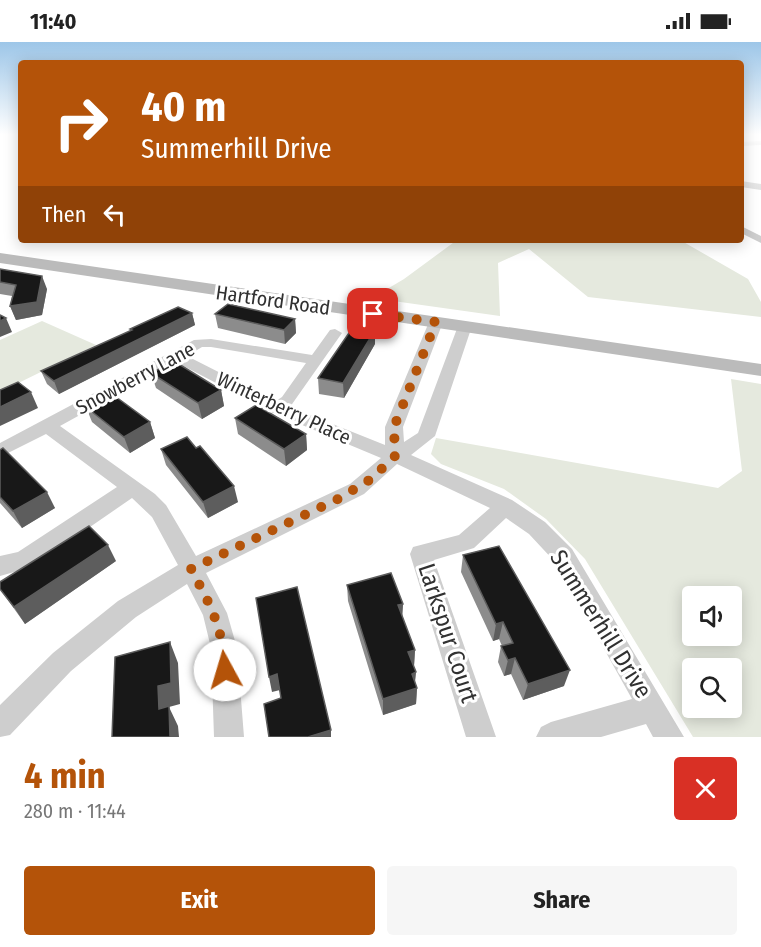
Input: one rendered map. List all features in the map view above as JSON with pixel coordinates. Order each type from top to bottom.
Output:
[{"type":"main road","name":"Hartford Road","points":[[0,258],[761,370]]},
{"type":"street","points":[[744,185],[761,188]]},
{"type":"street","points":[[744,231],[761,240]]},
{"type":"street","points":[[395,456],[394,427],[436,322]]},
{"type":"street","points":[[0,725],[62,662],[127,609],[191,569],[349,493],[371,479],[395,456],[426,436],[465,326]]},
{"type":"street","points":[[277,408],[288,401],[314,360],[335,333]]},
{"type":"street","name":"Snowberry Lane","points":[[0,451],[199,343],[207,342],[314,360]]},
{"type":"street","name":"Winterberry Place","points":[[174,355],[277,408],[395,456]]},
{"type":"street","points":[[47,426],[131,489],[148,499],[159,511],[215,613],[224,648],[229,737]]},
{"type":"street","name":"Summerhill Drive","points":[[395,456],[437,473],[505,506],[537,528],[564,556],[669,737]]},
{"type":"street","points":[[0,566],[24,560],[131,489]]},
{"type":"street","name":"Larkspur Court","points":[[481,737],[421,554],[466,542],[505,506]]},
{"type":"street","points":[[551,737],[652,708]]},
{"type":"shaded area","points":[[453,243],[685,243],[748,279],[761,302],[761,317],[588,297],[529,249],[498,263],[500,316],[372,298],[404,279]]},
{"type":"shaded area","points":[[42,321],[96,345],[0,392],[0,340]]},
{"type":"shaded area","points":[[731,379],[761,384],[761,737],[693,737],[585,559],[546,519],[504,489],[441,464],[431,454],[436,438],[718,488],[742,471]]},
{"type":"building","points":[[0,269],[42,276],[37,302],[10,306],[16,285],[0,282]]},
{"type":"building","points":[[228,304],[295,319],[284,330],[215,314]]},
{"type":"building","points":[[178,307],[192,313],[54,381],[41,371],[132,330],[130,329]]},
{"type":"building","points":[[353,327],[375,330],[343,383],[318,378]]},
{"type":"building","points":[[174,361],[221,390],[198,403],[151,373]]},
{"type":"building","points":[[18,382],[31,392],[0,407],[0,390]]},
{"type":"building","points":[[112,394],[150,422],[124,437],[86,407]]},
{"type":"building","points":[[256,405],[306,434],[284,449],[235,418]]},
{"type":"building","points":[[187,437],[196,448],[200,446],[234,486],[203,502],[161,449]]},
{"type":"building","points":[[3,448],[47,492],[13,511],[0,497],[0,450]]},
{"type":"building","points":[[89,526],[108,545],[14,607],[0,589],[0,582]]},
{"type":"building","points":[[499,546],[570,670],[528,684],[515,658],[508,660],[501,646],[513,643],[503,622],[496,624],[463,555]]},
{"type":"building","points":[[391,573],[403,604],[398,605],[415,650],[408,652],[416,672],[412,674],[417,688],[383,699],[347,585]]},
{"type":"building","points":[[297,587],[331,730],[308,737],[269,737],[264,704],[281,698],[277,674],[269,677],[256,598]]},
{"type":"building","points":[[170,642],[171,683],[158,686],[159,709],[169,706],[170,737],[112,737],[115,657]]},
{"type":"route","points":[[225,670],[224,648],[215,613],[191,569],[357,489],[395,456],[394,427],[436,322],[373,314]]}]
